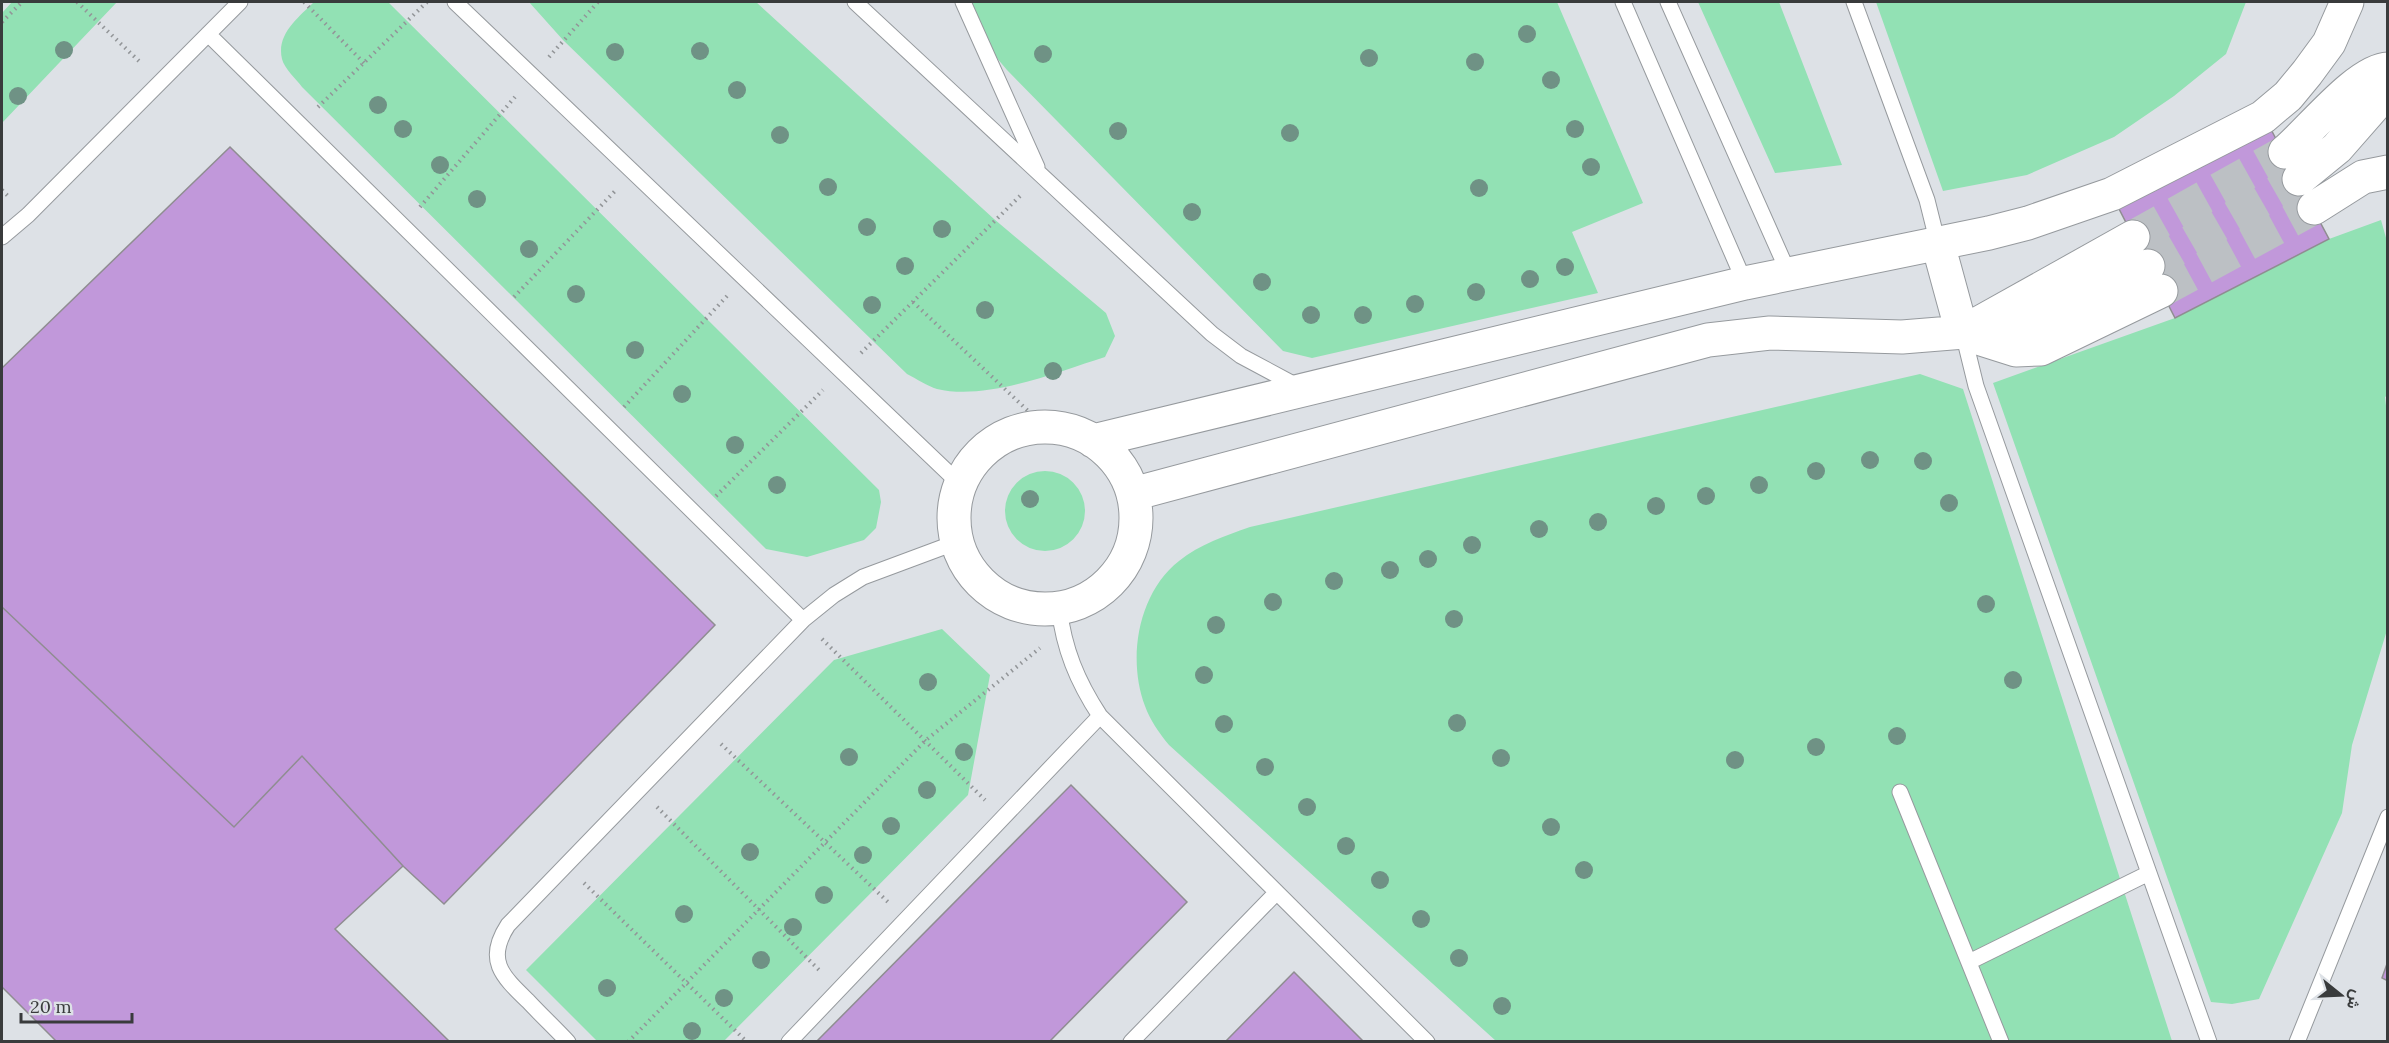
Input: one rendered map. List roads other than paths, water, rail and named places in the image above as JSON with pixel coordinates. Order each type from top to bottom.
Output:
[{"type":"street","points":[[1093,441],[1745,283],[1938,244],[2028,223],[2112,194],[2263,117],[2288,96],[2307,73],[2329,43],[2348,2]]},
{"type":"street","points":[[2388,69],[2378,69],[2357,82],[2292,166],[2337,148],[2388,90]]},
{"type":"street","points":[[2314,208],[2363,177],[2388,172]]},
{"type":"street","points":[[1962,332],[2133,237]]},
{"type":"street","points":[[1938,244],[1962,332]]},
{"type":"street","points":[[1133,495],[1708,340],[1770,333],[1879,338],[1962,332],[2016,350],[2041,349],[2154,279]]},
{"type":"street","points":[[1045,427],[1070,430],[1093,441],[1110,455],[1124,474],[1133,495],[1136,519],[1132,545],[1121,567],[1105,587],[1060,619],[995,595],[979,581],[966,563],[957,542],[955,504],[961,485],[974,461],[994,442],[1018,431],[1045,427]]},
{"type":"lane","points":[[2,237],[16,226],[240,2]]},
{"type":"lane","points":[[455,2],[961,485]]},
{"type":"lane","points":[[855,2],[1212,334],[1273,375],[1306,390]]},
{"type":"lane","points":[[963,2],[1041,175]]},
{"type":"lane","points":[[1623,2],[1745,283]]},
{"type":"lane","points":[[1668,2],[1789,274]]},
{"type":"lane","points":[[1854,2],[1927,200],[1938,244]]},
{"type":"lane","points":[[208,34],[803,620]]},
{"type":"lane","points":[[1962,332],[1976,386],[2210,1041]]},
{"type":"lane","points":[[568,1041],[504,978],[497,950],[501,936],[508,925],[803,620],[834,595],[863,577],[957,542]]},
{"type":"lane","points":[[1060,619],[1069,661],[1082,690],[1100,716],[1427,1041]]},
{"type":"lane","points":[[789,1041],[1100,716]]},
{"type":"lane","points":[[1900,792],[2001,1041]]},
{"type":"lane","points":[[2297,1041],[2388,817]]},
{"type":"lane","points":[[1969,962],[2149,873]]},
{"type":"lane","points":[[1131,1041],[1276,893]]},
{"type":"tunnel","points":[[2133,237],[2285,152]]},
{"type":"tunnel","points":[[2148,266],[2299,179]]},
{"type":"tunnel","points":[[2161,291],[2314,208]]}]
